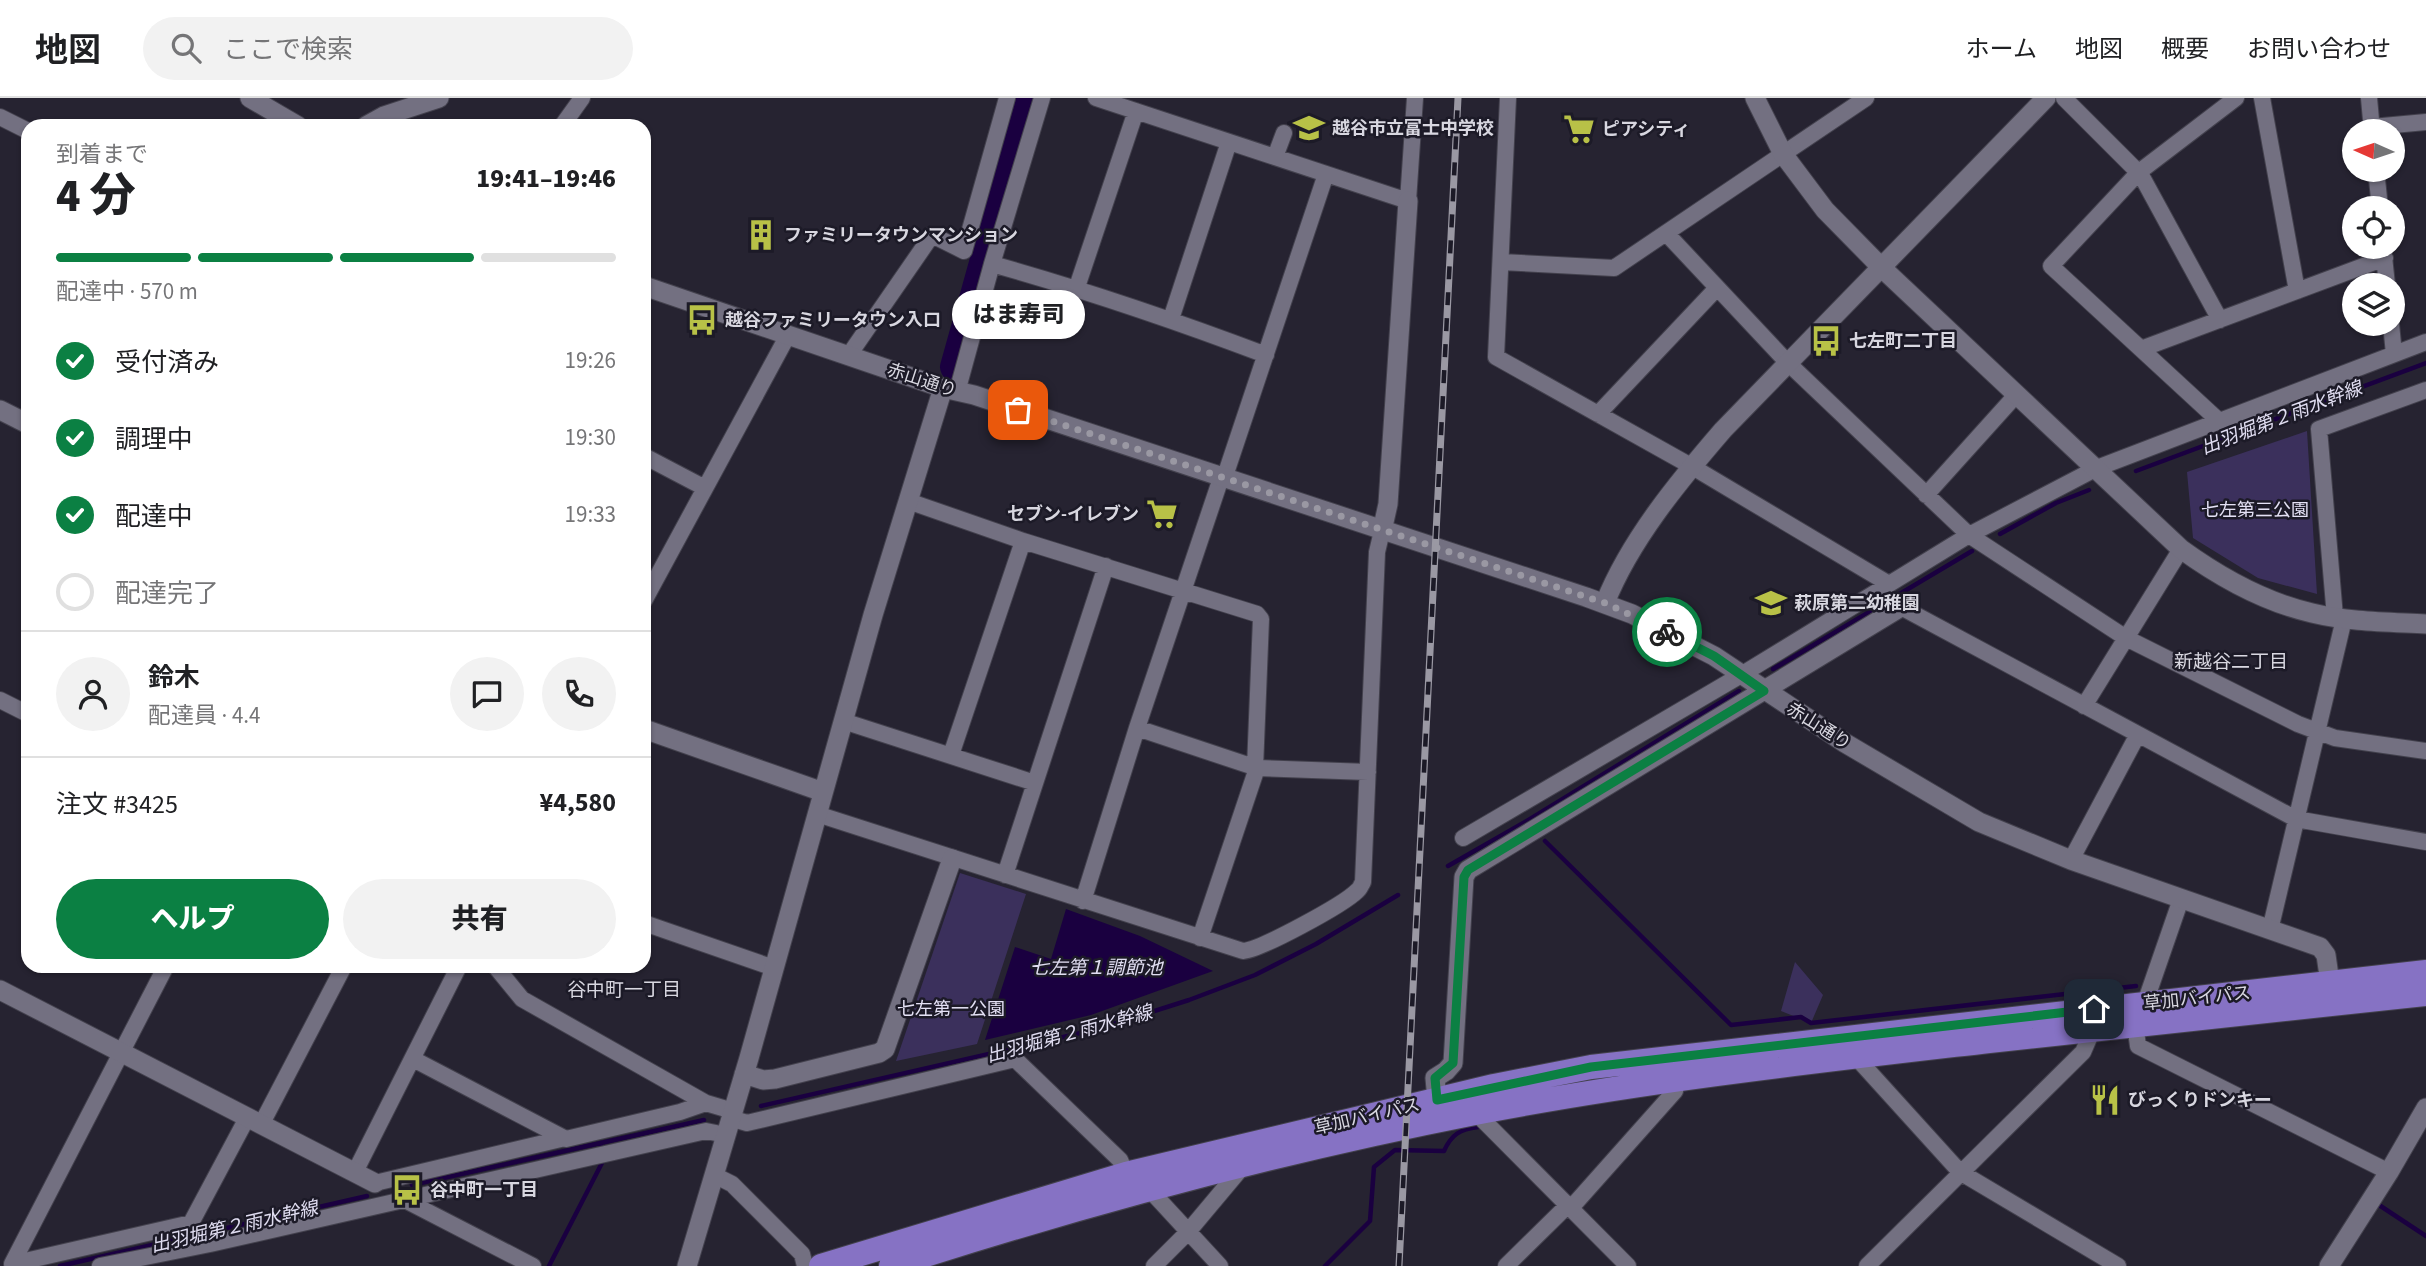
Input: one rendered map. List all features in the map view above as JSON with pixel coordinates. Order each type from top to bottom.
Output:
[{"type":"highway","name":"草加バイパス","points":[[891,1266],[993,1233],[1245,1163],[1476,1113],[1677,1079],[1854,1055],[2093,1028],[2140,1014],[2330,983],[2426,972]]},
{"type":"highway","name":"草加バイパス","points":[[821,1266],[1126,1174],[1437,1100],[1591,1067],[2140,1014],[2426,994]]},
{"type":"street","points":[[250,98],[286,119]]},
{"type":"street","points":[[379,119],[439,98]]},
{"type":"street","points":[[567,119],[582,98]]},
{"type":"street","points":[[849,355],[932,234],[964,251],[1007,98]]},
{"type":"street","points":[[687,1266],[908,501],[950,390],[992,264],[1042,98]]},
{"type":"street","points":[[1096,98],[1408,201]]},
{"type":"street","points":[[817,814],[1083,901],[1247,951],[1301,926],[1357,891],[1365,873],[1377,552],[1388,504],[1416,98]]},
{"type":"street","points":[[1507,98],[1496,357],[1691,466],[1889,584]]},
{"type":"street","points":[[1755,98],[1783,154],[1825,210],[1882,268],[2181,549],[2208,568],[2275,602],[2313,614],[2426,624]]},
{"type":"street","points":[[1501,262],[1614,268],[1866,98]]},
{"type":"street","points":[[1605,603],[1614,579],[1691,466],[2046,98]]},
{"type":"street","points":[[2064,98],[2139,172],[2220,320]]},
{"type":"street","points":[[2218,421],[2051,266],[2139,172],[2236,98]]},
{"type":"street","points":[[2262,98],[2297,291]]},
{"type":"street","points":[[2369,98],[2371,119]]},
{"type":"street","points":[[1077,287],[1136,111]]},
{"type":"street","points":[[0,117],[21,128]]},
{"type":"street","points":[[2405,125],[2426,122]]},
{"type":"street","points":[[1275,157],[1284,133]]},
{"type":"street","points":[[1171,319],[1229,142]]},
{"type":"street","points":[[1083,901],[1184,589],[1326,174]]},
{"type":"street","points":[[1666,233],[1788,363],[1969,535],[2126,638],[2298,724],[2335,738],[2426,751]]},
{"type":"street","points":[[2141,349],[2297,291],[2370,259]]},
{"type":"street","points":[[992,264],[1077,287],[1266,355]]},
{"type":"street","name":"赤山通り","points":[[651,288],[950,390],[974,395],[1632,614],[1714,656],[1764,691],[1979,822],[2071,860],[2320,947],[2326,955],[2330,983]]},
{"type":"street","points":[[1598,414],[1717,288]]},
{"type":"street","points":[[651,588],[788,335]]},
{"type":"street","points":[[2392,336],[2393,354]]},
{"type":"street","points":[[1463,838],[1741,675],[1969,535],[2097,468],[2426,342]]},
{"type":"street","points":[[2270,930],[2318,731],[2340,618],[2319,429],[2426,390]]},
{"type":"street","points":[[1926,495],[2017,394]]},
{"type":"street","points":[[0,410],[21,420]]},
{"type":"street","points":[[651,460],[705,488]]},
{"type":"street","points":[[908,501],[1023,541],[1184,589],[1257,614],[1261,619],[1256,768],[1200,938]]},
{"type":"street","points":[[951,755],[1023,541]]},
{"type":"street","points":[[2084,706],[2181,549]]},
{"type":"street","points":[[1005,876],[1105,566]]},
{"type":"street","points":[[1437,1100],[1435,1078],[1453,1063],[1464,877],[1468,870],[1901,607],[2296,820],[2426,842]]},
{"type":"street","points":[[0,699],[21,710]]},
{"type":"street","points":[[843,721],[1035,783]]},
{"type":"street","points":[[1138,728],[1256,768],[1368,772]]},
{"type":"street","points":[[651,731],[823,792]]},
{"type":"street","points":[[2071,860],[2137,736]]},
{"type":"street","points":[[744,1074],[763,1080],[775,1079],[879,1053],[885,1049],[952,859]]},
{"type":"street","points":[[2181,899],[2140,1014],[2138,1046],[2389,1172]]},
{"type":"street","points":[[651,925],[774,968]]},
{"type":"street","points":[[162,973],[12,1264],[191,1223],[254,1122],[340,973]]},
{"type":"street","points":[[355,1172],[456,973]]},
{"type":"street","points":[[501,973],[522,999],[706,1103],[730,1122]]},
{"type":"street","points":[[0,990],[533,1266]]},
{"type":"street","points":[[1867,1266],[2083,1052],[2093,1028]]},
{"type":"street","points":[[1854,1055],[1960,1172],[2118,1266]]},
{"type":"street","points":[[413,1059],[565,1138]]},
{"type":"street","points":[[100,1266],[210,1244],[706,1131],[730,1122],[747,1123],[1015,1059],[1120,1160],[1126,1174]]},
{"type":"street","points":[[1506,1266],[1568,1208],[1675,1091],[1677,1079]]},
{"type":"street","points":[[374,1183],[680,1112],[706,1103]]},
{"type":"street","points":[[2329,1266],[2426,1108]]},
{"type":"street","points":[[1476,1113],[1628,1266]]},
{"type":"street","points":[[1154,1266],[1187,1233],[1245,1163]]},
{"type":"street","points":[[714,1175],[732,1184],[802,1254],[805,1266]]},
{"type":"street","points":[[1149,1189],[1220,1266]]},
{"type":"green space","name":"七左第三公園","points":[[2307,431],[2317,594],[2258,578],[2193,538],[2187,472]]},
{"type":"green space","name":"七左第一公園","points":[[960,873],[1026,894],[977,1044],[896,1061]]},
{"type":"green space","points":[[1795,962],[1823,995],[1811,1023],[1781,1011]]},
{"type":"water","name":"七左第１調節池","points":[[1066,909],[1140,936],[1213,971],[1091,1015],[985,1040],[1015,947],[1051,959]]},
{"type":"waterway","points":[[954,367],[1029,98]]},
{"type":"waterway","name":"出羽堀第２雨水幹線","points":[[2136,471],[2426,363]]},
{"type":"waterway","name":"出羽堀第２雨水幹線","points":[[2000,534],[2056,503],[2089,490]]},
{"type":"waterway","name":"出羽堀第２雨水幹線","points":[[1773,669],[1972,551]]},
{"type":"waterway","name":"出羽堀第２雨水幹線","points":[[1448,866],[1739,691]]},
{"type":"waterway","points":[[1545,841],[1731,1025],[1801,1017],[1811,1023],[2136,986]]},
{"type":"waterway","name":"出羽堀第２雨水幹線","points":[[761,1106],[1098,1029],[1189,1000],[1255,975],[1316,944],[1398,895]]},
{"type":"waterway","name":"出羽堀第２雨水幹線","points":[[412,1185],[704,1120]]},
{"type":"waterway","points":[[1325,1266],[1370,1221],[1374,1167],[1395,1150],[1444,1151],[1457,1134],[1478,1127]]},
{"type":"waterway","points":[[549,1266],[604,1159],[600,1143]]},
{"type":"waterway","name":"出羽堀第２雨水幹線","points":[[60,1266],[367,1196]]},
{"type":"waterway","points":[[2379,1205],[2426,1236]]},
{"type":"railway","points":[[1399,1266],[1458,98]]},
{"type":"way so far","points":[[1018,410],[1605,603],[1667,632]]},
{"type":"place","name":"越谷市立富士中学校","points":[[1309,128]]},
{"type":"place","name":"ピアシティ","points":[[1579,129]]},
{"type":"place","name":"ファミリータウンマンション","points":[[761,235]]},
{"type":"place","name":"越谷ファミリータウン入口","points":[[702,320]]},
{"type":"place","name":"七左町二丁目","points":[[1826,341]]},
{"type":"place","name":"はま寿司","points":[[1018,410]]},
{"type":"place","name":"セブン-イレブン","points":[[1162,514]]},
{"type":"place","name":"萩原第二幼稚園","points":[[1771,603]]},
{"type":"place","name":"びっくりドンキー","points":[[2105,1100]]},
{"type":"place","name":"谷中町一丁目","points":[[407,1190]]},
{"type":"district","name":"新越谷二丁目","points":[[2231,661]]},
{"type":"district","name":"谷中町一丁目","points":[[624,989]]},
{"type":"route","points":[[1667,632],[1714,656],[1764,691],[1468,870],[1464,877],[1453,1063],[1435,1078],[1437,1100],[1591,1067],[2094,1009]]}]
